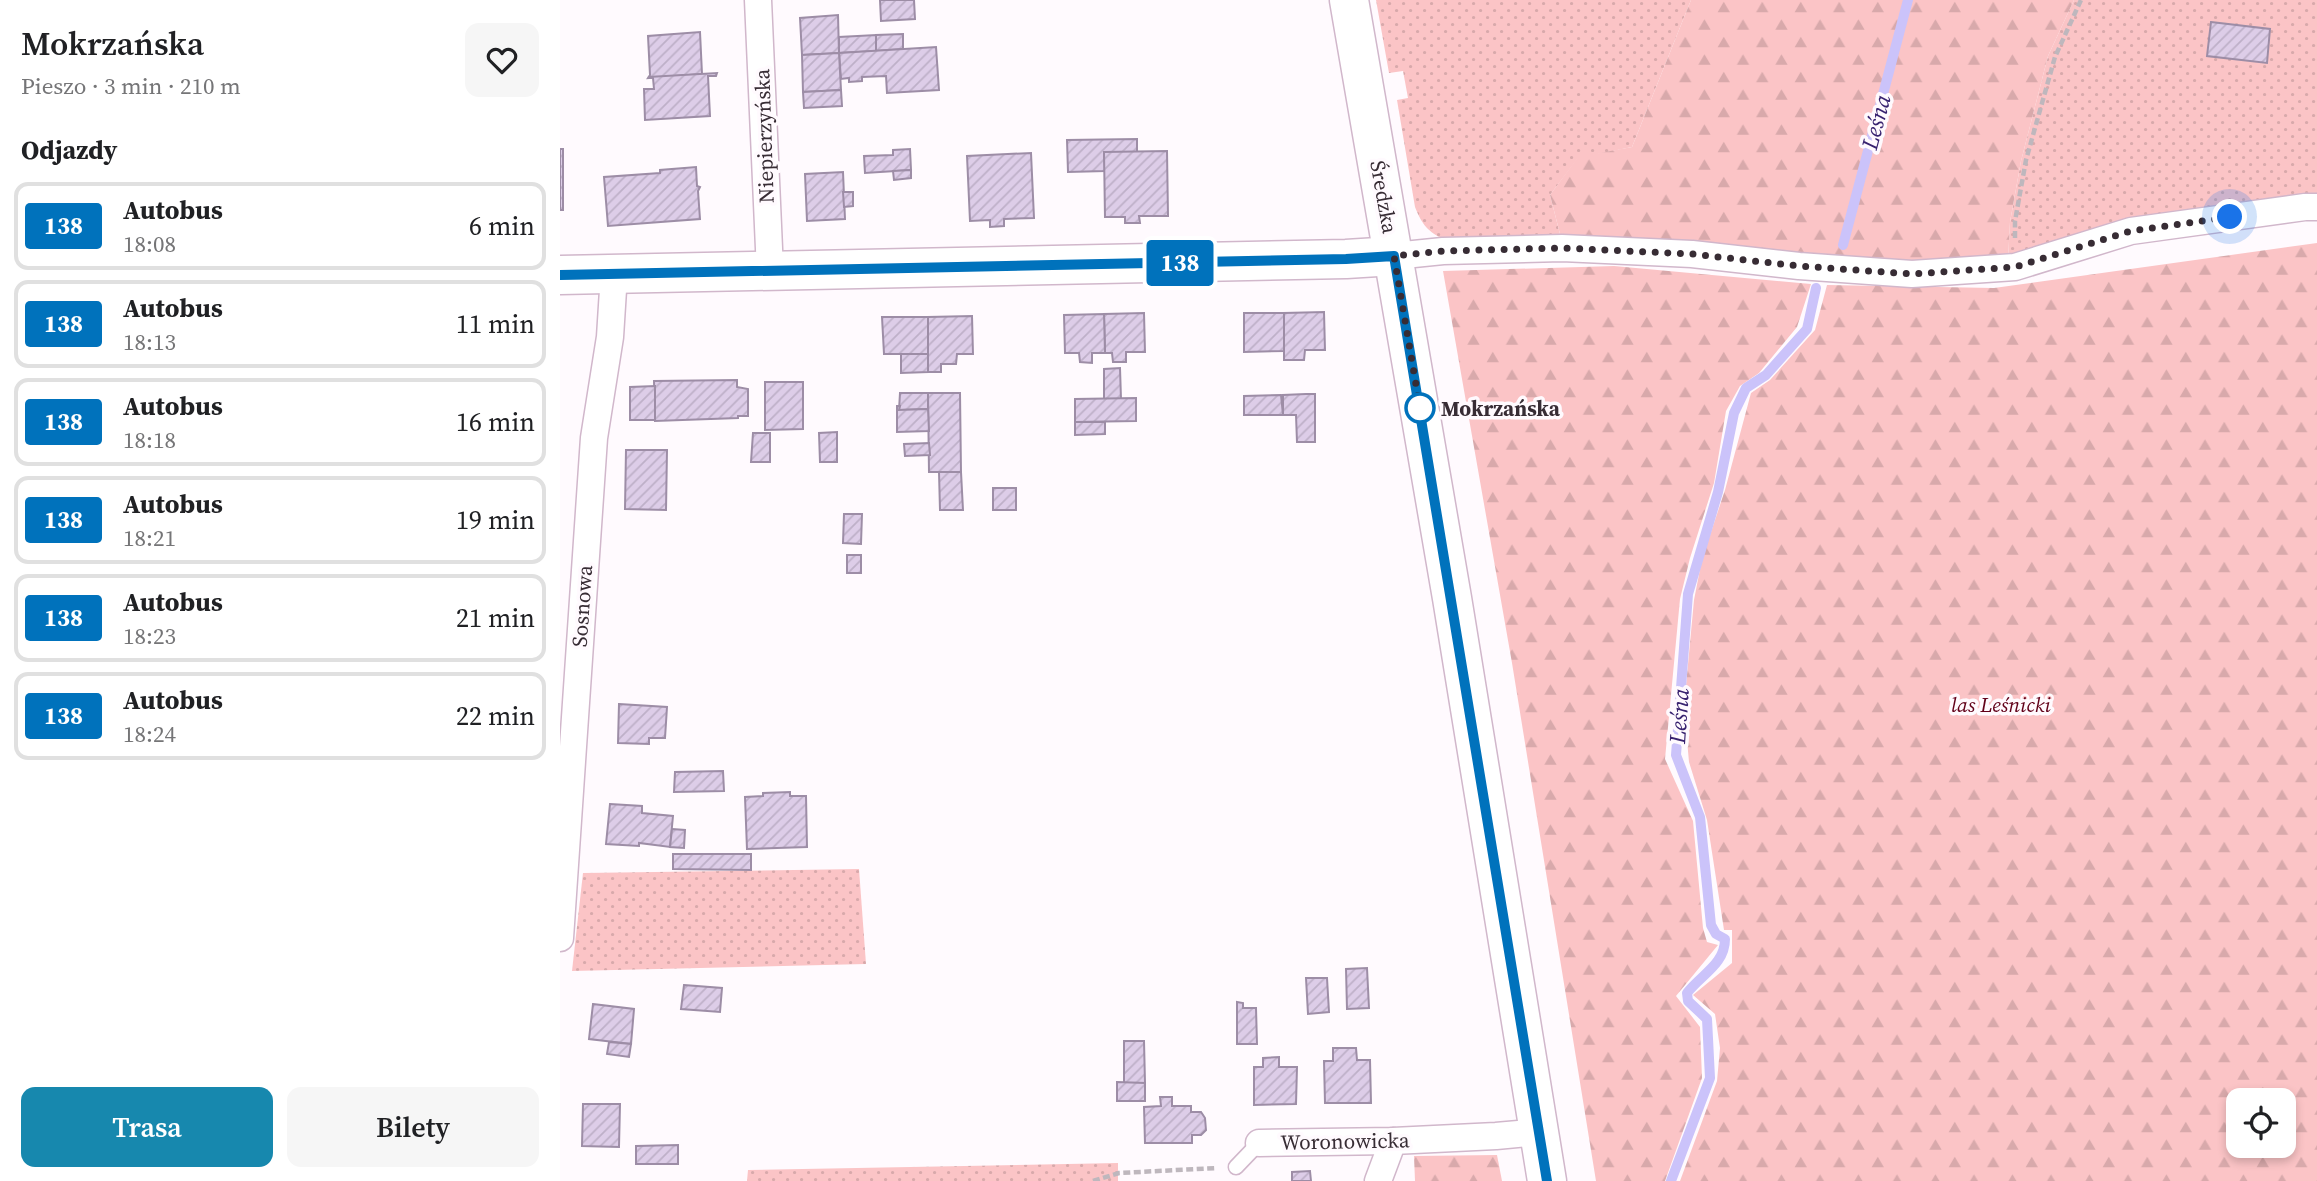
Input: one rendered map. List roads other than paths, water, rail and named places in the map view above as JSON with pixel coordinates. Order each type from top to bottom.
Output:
[{"type":"main road","name":"Średzka","points":[[1349,0],[1547,1181]]},
{"type":"main road","points":[[560,275],[1332,260],[1394,256]]},
{"type":"street","name":"Niepierzyńska","points":[[758,0],[770,271]]},
{"type":"street","points":[[1394,256],[1443,251],[1562,248],[1692,254],[1799,266],[1912,274],[2015,267],[2131,231],[2305,207],[2317,208]]},
{"type":"street","name":"Sosnowa","points":[[560,938],[594,438],[610,337],[614,274]]},
{"type":"street","name":"Woronowicka","points":[[1259,1143],[1393,1141],[1539,1132]]},
{"type":"street","points":[[1378,1181],[1393,1141]]},
{"type":"lane","name":"Woronowicka","points":[[1236,1167],[1259,1143]]},
{"type":"waterway","name":"Leśna","points":[[1843,245],[1908,0]]},
{"type":"waterway","name":"Leśna","points":[[1671,1181],[1710,1078],[1707,1019],[1688,1001],[1687,993],[1717,962],[1725,939],[1716,934],[1711,925],[1700,817],[1676,755],[1688,594],[1718,492],[1734,413],[1746,388],[1766,375],[1807,329],[1816,288]]},
{"type":"place","name":"Mokrzańska","points":[[1420,408]]},
{"type":"park label","name":"las Leśnicki","points":[[2001,704]]}]
